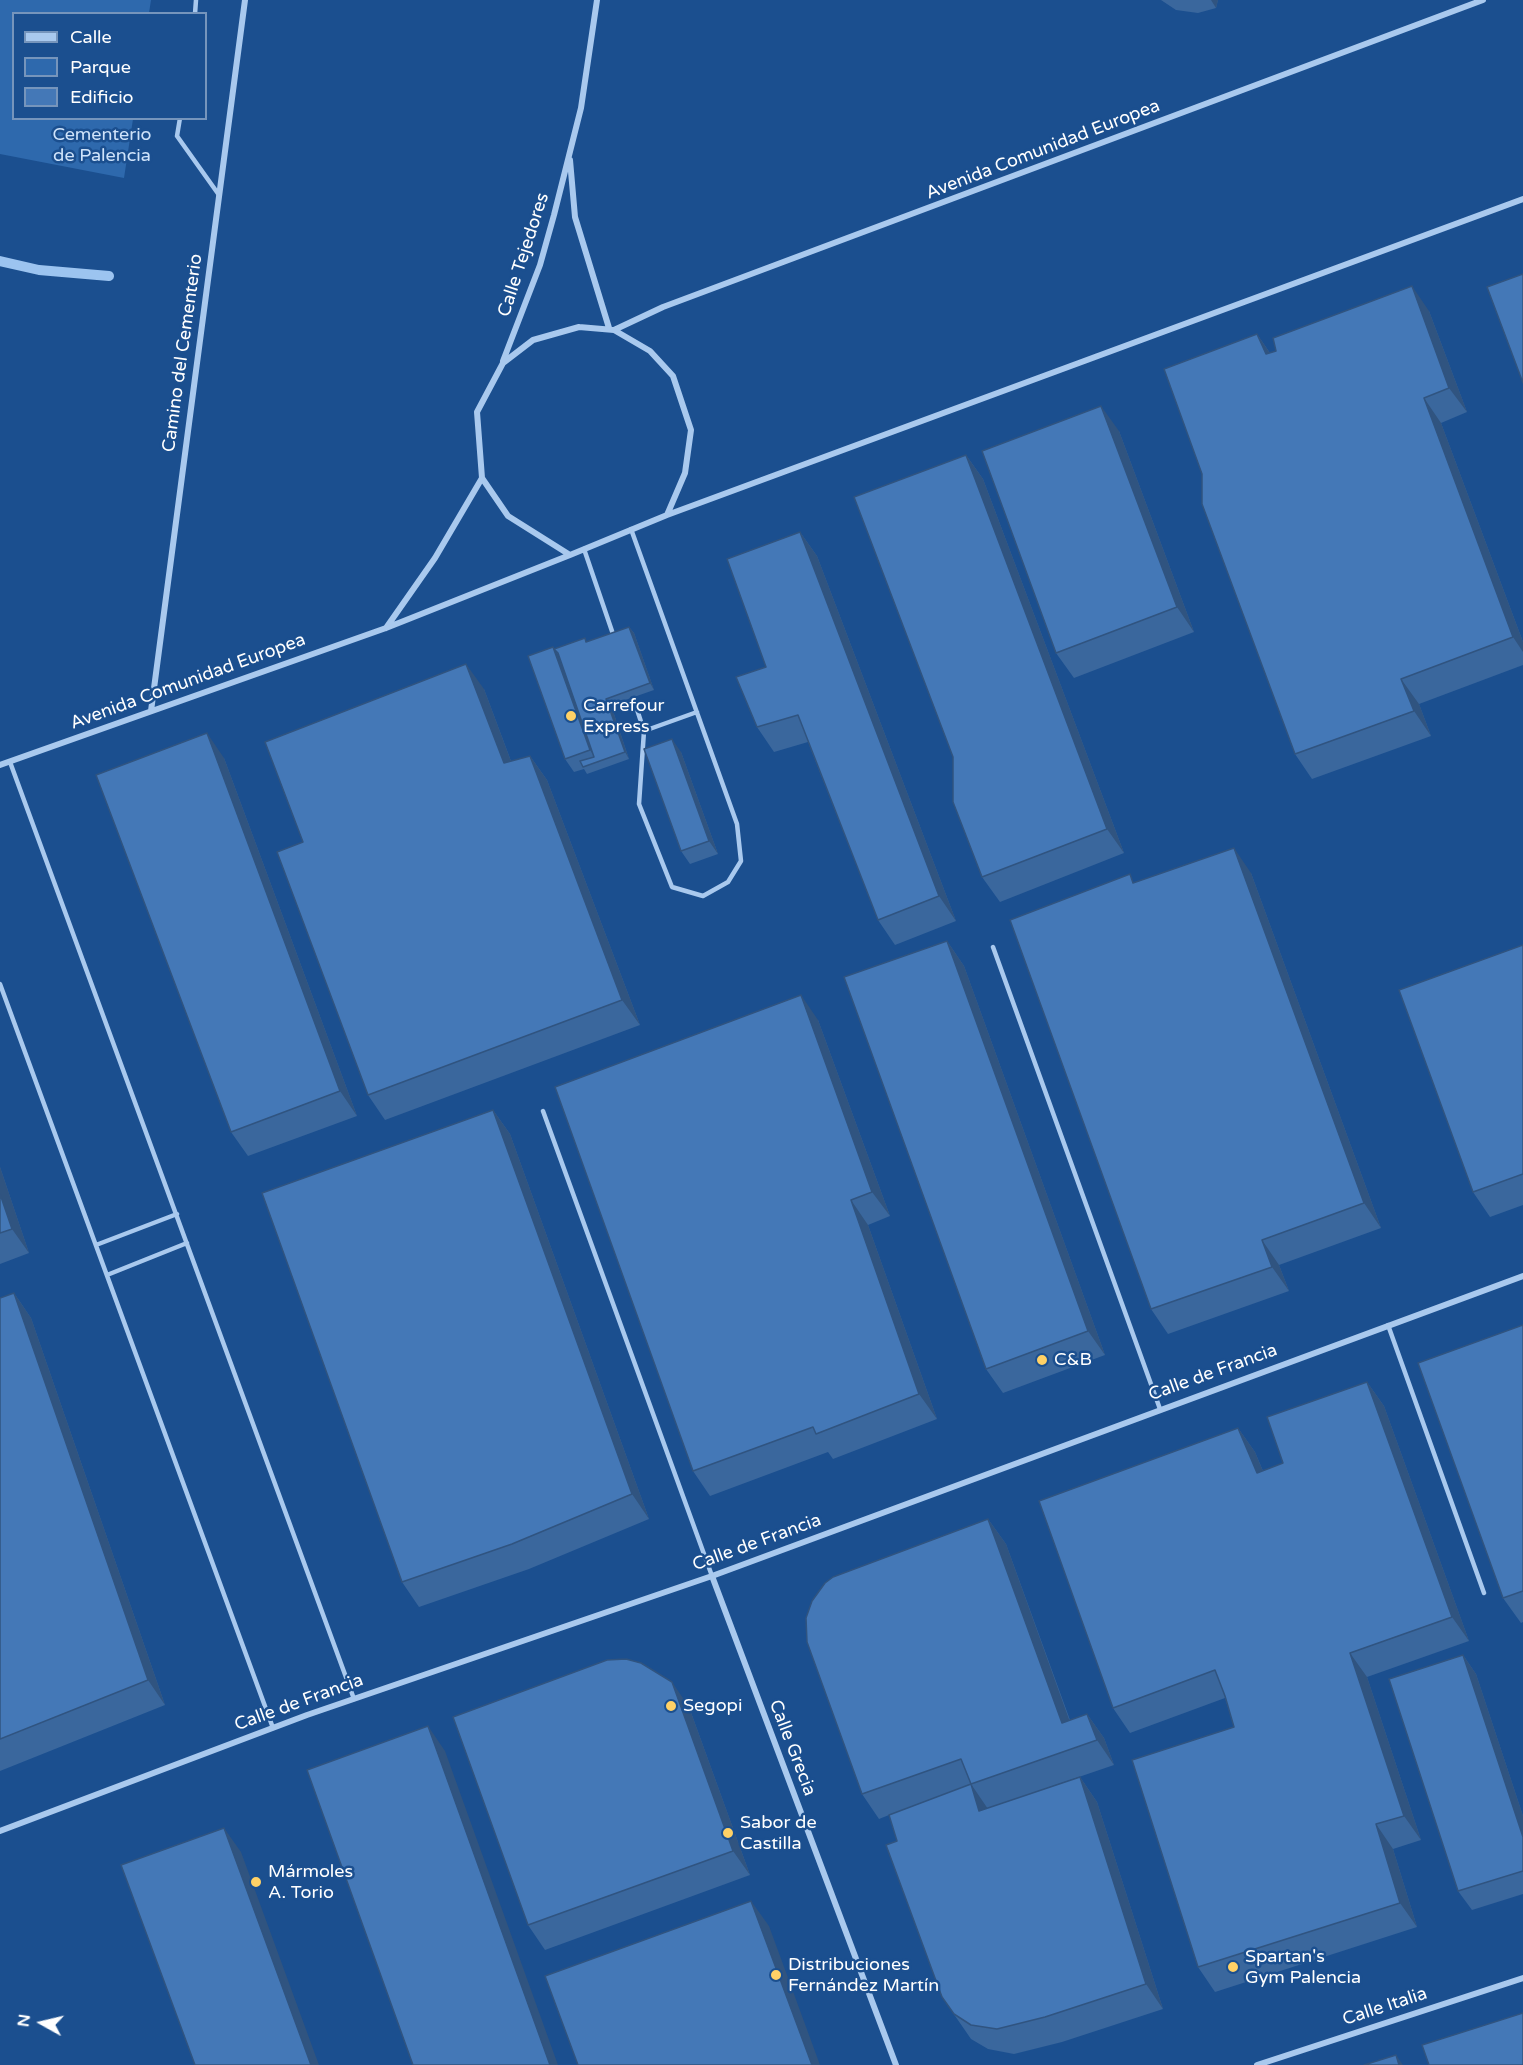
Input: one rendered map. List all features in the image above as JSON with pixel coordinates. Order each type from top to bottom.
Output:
[{"type":"street","name":"Camino del Cementerio","points":[[151,711],[245,0]]},
{"type":"street","name":"Calle Tejedores","points":[[482,478],[477,412],[503,363],[540,265],[581,108],[597,0]]},
{"type":"street","name":"Avenida Comunidad Europea","points":[[611,329],[663,307],[1483,0]]},
{"type":"street","name":"Calle Tejedores","points":[[570,154],[575,217],[611,329]]},
{"type":"street","points":[[667,514],[1523,200]]},
{"type":"street","points":[[503,363],[533,340],[579,327],[611,329],[650,351],[673,376],[691,430],[685,473],[667,514]]},
{"type":"street","points":[[386,628],[435,558],[482,478],[508,516],[570,555]]},
{"type":"street","name":"Avenida Comunidad Europea","points":[[0,765],[386,628],[667,514]]},
{"type":"street","name":"Calle de Francia","points":[[0,1831],[273,1728],[712,1576],[1523,1276]]},
{"type":"street","name":"Calle Grecia","points":[[712,1576],[896,2065]]},
{"type":"street","name":"Calle Italia","points":[[1257,2065],[1523,1978]]},
{"type":"lane","points":[[180,120],[177,136],[219,195]]},
{"type":"lane","points":[[629,685],[644,731],[639,804],[672,887],[703,896],[728,882],[741,861],[737,824],[631,529]]},
{"type":"lane","points":[[584,549],[614,640]]},
{"type":"lane","points":[[644,731],[697,712]]},
{"type":"lane","points":[[10,762],[354,1699]]},
{"type":"lane","points":[[993,947],[1160,1409]]},
{"type":"lane","points":[[0,984],[273,1728]]},
{"type":"lane","points":[[543,1111],[712,1576]]},
{"type":"lane","points":[[96,1245],[177,1214]]},
{"type":"lane","points":[[107,1275],[187,1244]]},
{"type":"lane","points":[[1388,1325],[1484,1593]]},
{"type":"green space","name":"Cementerio de Palencia","points":[[0,0],[151,0],[149,12],[12,12],[12,120],[133,120],[124,178],[0,154]]},
{"type":"building","points":[[1523,274],[1523,383],[1487,287]]},
{"type":"building","points":[[1412,286],[1449,388],[1424,398],[1513,637],[1401,679],[1414,711],[1295,754],[1202,504],[1202,474],[1164,369],[1257,334],[1266,354],[1276,351],[1273,338]]},
{"type":"building","points":[[1101,406],[1177,607],[1056,653],[982,451]]},
{"type":"building","points":[[966,455],[1107,829],[982,877],[953,802],[953,757],[854,497]]},
{"type":"building","points":[[800,532],[939,896],[878,920],[798,715],[757,727],[736,677],[766,667],[727,559]]},
{"type":"building","points":[[629,627],[650,683],[606,699],[625,752],[583,767],[580,761],[594,757],[558,653],[554,649],[585,638],[586,642]]},
{"type":"building","points":[[553,647],[590,750],[565,759],[528,656]]},
{"type":"building","points":[[466,664],[504,763],[530,756],[622,1000],[368,1095],[277,852],[303,842],[265,742]]},
{"type":"building","points":[[207,733],[340,1091],[231,1132],[96,775]]},
{"type":"building","points":[[672,739],[709,841],[681,851],[644,749]]},
{"type":"building","points":[[1234,848],[1364,1203],[1262,1240],[1272,1267],[1151,1309],[1010,920],[1130,874],[1133,883]]},
{"type":"building","points":[[947,941],[1088,1331],[986,1369],[844,977]]},
{"type":"building","points":[[1523,945],[1523,1174],[1473,1192],[1399,990]]},
{"type":"building","points":[[801,995],[872,1192],[851,1200],[919,1394],[816,1434],[813,1427],[693,1471],[555,1087]]},
{"type":"building","points":[[493,1110],[632,1494],[512,1544],[402,1582],[262,1193]]},
{"type":"building","points":[[0,1194],[12,1229],[0,1233]]},
{"type":"building","points":[[14,1293],[148,1680],[0,1739],[0,1298]]},
{"type":"building","points":[[1523,1325],[1523,1591],[1503,1598],[1418,1363]]},
{"type":"building","points":[[1367,1382],[1452,1617],[1350,1653],[1404,1816],[1376,1824],[1400,1903],[1198,1967],[1132,1760],[1234,1727],[1225,1696],[1215,1670],[1113,1708],[1039,1501],[1238,1428],[1257,1473],[1283,1463],[1267,1417]]},
{"type":"building","points":[[988,1519],[1062,1723],[1087,1714],[1097,1740],[971,1784],[961,1759],[862,1794],[807,1642],[806,1618],[812,1601],[825,1583],[833,1577]]},
{"type":"building","points":[[1463,1655],[1523,1837],[1523,1871],[1458,1891],[1389,1679]]},
{"type":"building","points":[[626,1659],[641,1663],[672,1682],[733,1851],[528,1925],[453,1717],[607,1660]]},
{"type":"building","points":[[428,1726],[550,2065],[413,2065],[307,1770]]},
{"type":"building","points":[[1080,1777],[1146,1984],[1045,2017],[997,2029],[971,2025],[954,2014],[942,1997],[886,1845],[897,1841],[889,1815],[971,1784],[979,1811]]},
{"type":"building","points":[[224,1828],[311,2065],[195,2065],[121,1865]]},
{"type":"building","points":[[751,1901],[812,2065],[578,2065],[545,1976]]},
{"type":"building","points":[[1523,2013],[1523,2065],[1429,2065],[1422,2045]]},
{"type":"building","points":[[1396,2055],[1399,2065],[1364,2065]]},
{"type":"waterway","points":[[0,261],[39,270],[109,276]]},
{"type":"place","name":"Carrefour Express","points":[[571,716]]},
{"type":"place","name":"C&B","points":[[1042,1360]]},
{"type":"place","name":"Segopi","points":[[671,1706]]},
{"type":"place","name":"Sabor de Castilla","points":[[728,1833]]},
{"type":"place","name":"Mármoles A. Torio","points":[[256,1882]]},
{"type":"place","name":"Spartan's Gym Palencia","points":[[1233,1967]]},
{"type":"place","name":"Distribuciones Fernández Martín","points":[[776,1975]]}]
